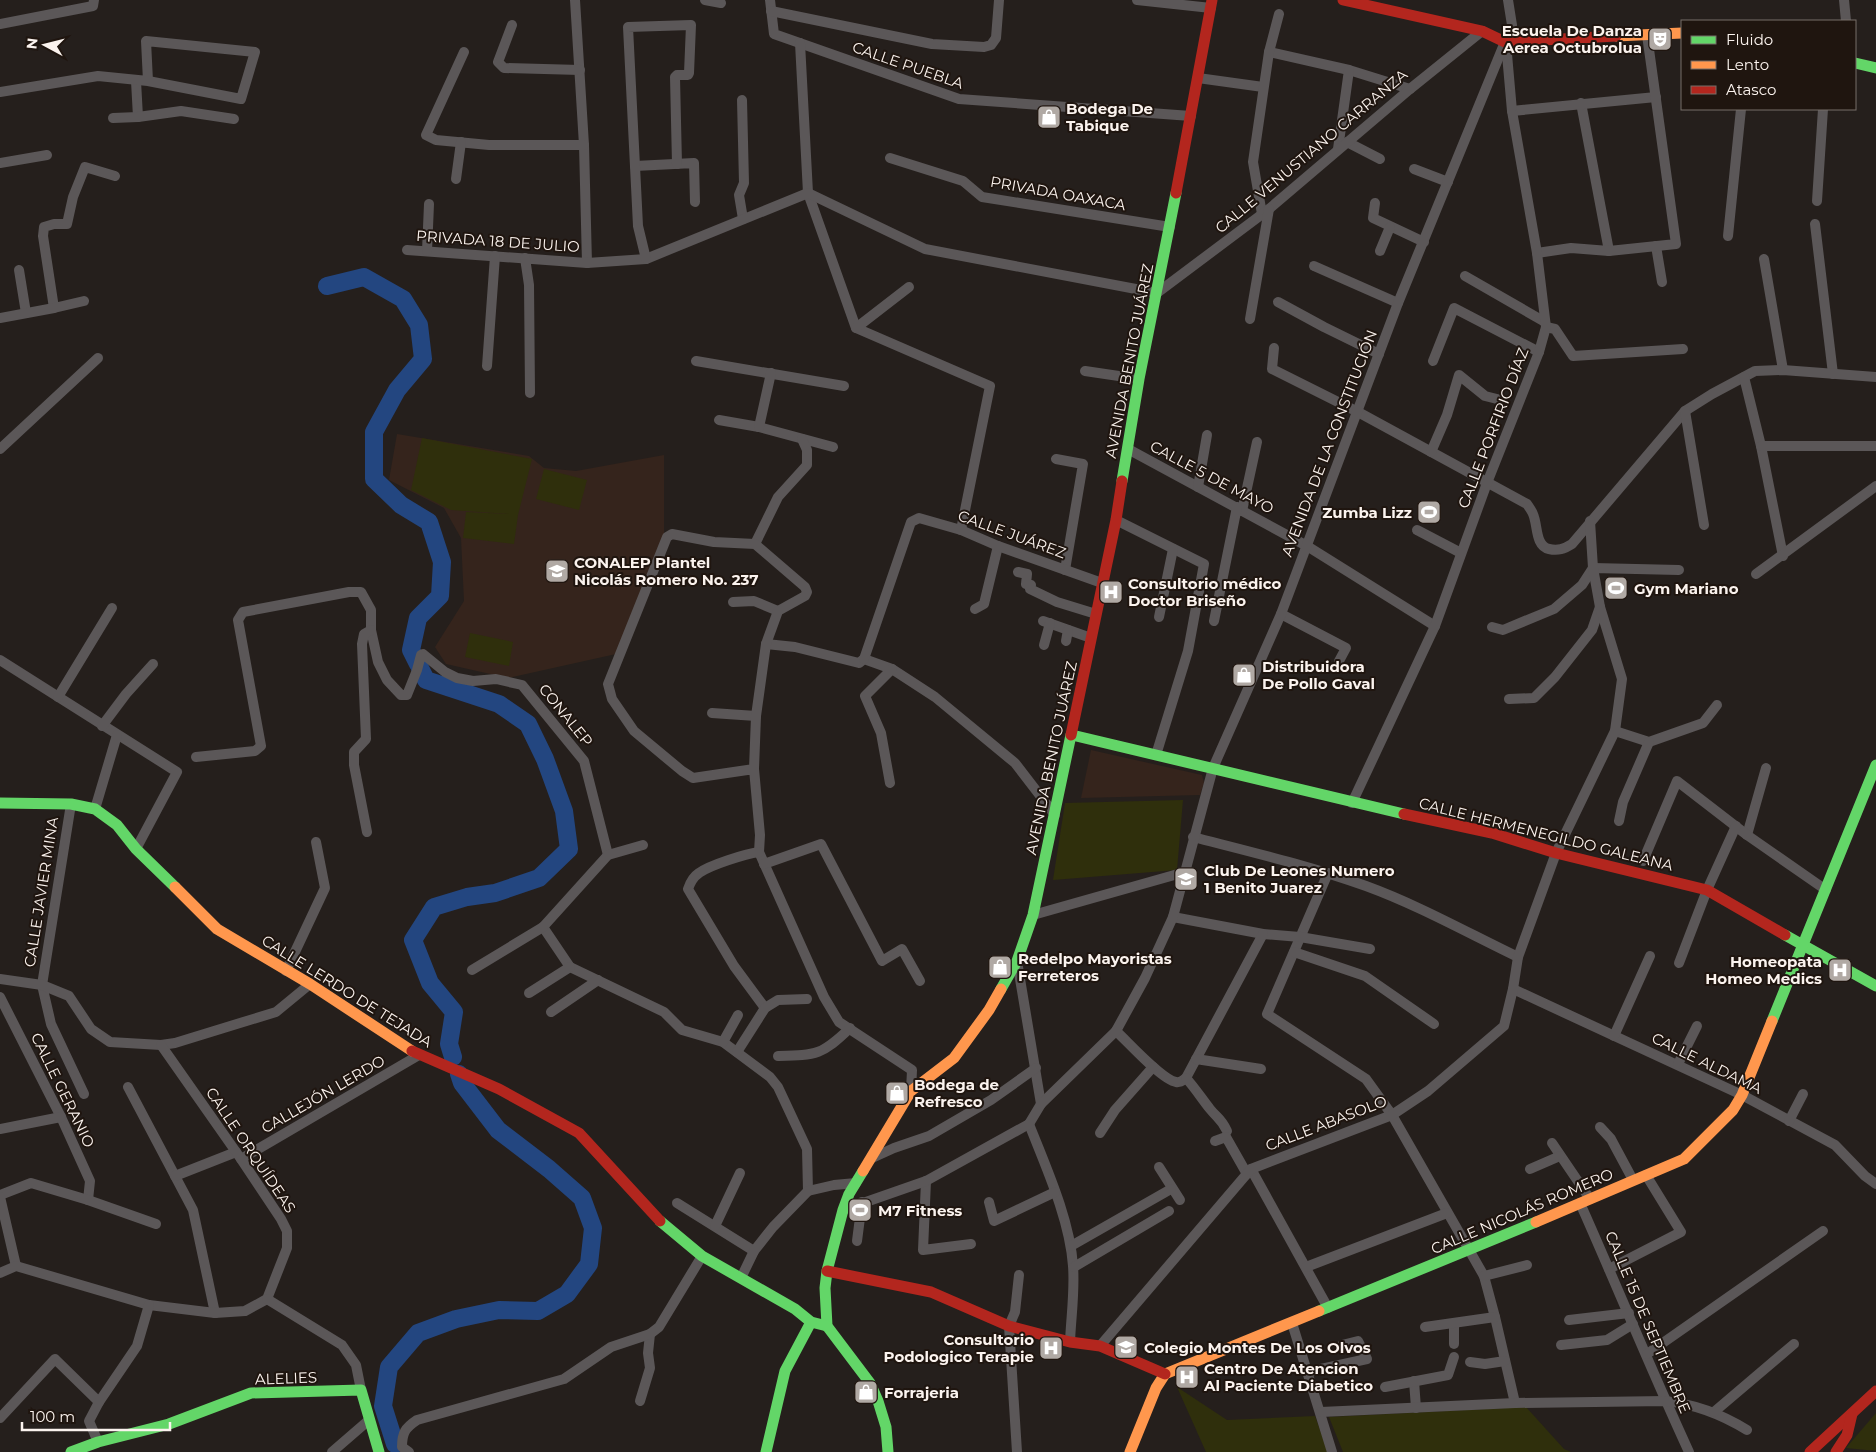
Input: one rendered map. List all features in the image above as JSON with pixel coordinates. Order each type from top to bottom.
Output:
[{"type":"main road","points":[[1343,0],[1482,31],[1506,42],[1681,33]]},
{"type":"main road","name":"AVENIDA BENITO JUÁREZ","points":[[827,1326],[825,1288],[827,1270],[842,1210],[911,1091],[954,1058],[988,1010],[1017,961],[1033,915],[1116,520],[1139,380],[1212,4]]},
{"type":"main road","points":[[1856,63],[1876,68]]},
{"type":"main road","name":"CALLE HERMENEGILDO GALEANA","points":[[1072,735],[1352,803],[1492,833],[1556,852],[1707,890],[1876,986]]},
{"type":"main road","name":"CALLE NICOLÁS ROMERO","points":[[1165,1374],[1470,1250],[1684,1159],[1733,1110],[1742,1095],[1876,765]]},
{"type":"main road","name":"CALLE LERDO DE TEJADA","points":[[0,803],[70,804],[95,809],[117,825],[136,849],[217,929],[310,984],[419,1056],[499,1089],[579,1133],[653,1215],[702,1256],[795,1309],[811,1322],[827,1326]]},
{"type":"main road","points":[[827,1270],[931,1292],[1009,1326],[1070,1342],[1100,1346],[1165,1374],[1156,1388],[1130,1452]]},
{"type":"main road","points":[[766,1452],[785,1371],[811,1322]]},
{"type":"main road","points":[[827,1326],[870,1383],[886,1427],[888,1452]]},
{"type":"main road","points":[[361,1390],[379,1452]]},
{"type":"main road","name":"ALELIES","points":[[71,1452],[169,1424],[251,1393],[361,1390]]},
{"type":"main road","points":[[1810,1452],[1876,1391]]},
{"type":"main road","points":[[1836,1452],[1847,1435],[1852,1414]]},
{"type":"street","points":[[575,0],[584,144],[587,263]]},
{"type":"street","points":[[705,0],[722,4]]},
{"type":"street","name":"CALLE PUEBLA","points":[[770,0],[774,34],[959,100],[1190,116]]},
{"type":"street","points":[[771,11],[932,44],[984,47],[991,46],[996,38],[999,0]]},
{"type":"street","points":[[1137,0],[1212,4]]},
{"type":"street","name":"AVENIDA DE LA CONSTITUCIÓN","points":[[1029,1124],[1041,1104],[1116,1031],[1145,978],[1174,917],[1193,837],[1213,768],[1281,614],[1398,303],[1506,42],[1512,25],[1508,0]]},
{"type":"street","points":[[1844,0],[1846,20]]},
{"type":"street","points":[[0,24],[93,3]]},
{"type":"street","points":[[1250,319],[1265,212],[1253,162],[1263,87],[1279,14]]},
{"type":"street","points":[[646,259],[638,226],[628,27],[691,25],[689,73],[688,75],[675,76],[678,164]]},
{"type":"street","points":[[512,26],[498,62],[504,68],[580,70]]},
{"type":"street","name":"CALLE VENUSTIANO CARRANZA","points":[[1157,293],[1265,212],[1338,149],[1482,31]]},
{"type":"street","points":[[1537,253],[1571,248],[1609,251],[1676,244],[1647,35]]},
{"type":"street","points":[[0,92],[98,76],[148,81],[242,99],[255,52],[146,41],[148,81]]},
{"type":"street","name":"CALLE PORFIRIO DÍAZ","points":[[1352,803],[1435,626],[1487,483],[1539,352],[1546,325],[1537,253],[1512,111],[1506,42]]},
{"type":"street","points":[[800,43],[808,193],[856,328],[990,386],[961,530]]},
{"type":"street","points":[[464,52],[426,135],[436,140],[489,145],[584,144]]},
{"type":"street","points":[[1270,52],[1349,70],[1410,89]]},
{"type":"street","points":[[1338,149],[1349,70]]},
{"type":"street","points":[[1198,78],[1263,87]]},
{"type":"street","points":[[136,81],[138,117]]},
{"type":"street","points":[[1512,111],[1656,96]]},
{"type":"street","points":[[742,100],[744,183],[739,194],[743,219]]},
{"type":"street","points":[[1581,103],[1609,251]]},
{"type":"street","points":[[1728,236],[1741,110]]},
{"type":"street","points":[[1817,201],[1823,110]]},
{"type":"street","points":[[113,118],[138,117],[181,111],[234,119]]},
{"type":"street","points":[[456,179],[461,142]]},
{"type":"street","points":[[1347,142],[1380,159]]},
{"type":"street","points":[[0,163],[47,155]]},
{"type":"street","name":"PRIVADA OAXACA","points":[[890,158],[963,181],[982,196],[1170,228]]},
{"type":"street","points":[[635,166],[694,163],[695,202]]},
{"type":"street","points":[[54,308],[43,236],[44,227],[54,224],[67,224],[73,197],[85,166],[115,176]]},
{"type":"street","points":[[1414,169],[1448,182]]},
{"type":"street","points":[[808,193],[925,250],[1157,293]]},
{"type":"street","name":"PRIVADA 18 DE JULIO","points":[[407,250],[587,263],[646,259],[808,193]]},
{"type":"street","points":[[1375,202],[1373,218],[1424,242]]},
{"type":"street","points":[[426,251],[430,204]]},
{"type":"street","points":[[1815,224],[1832,374]]},
{"type":"street","points":[[1380,251],[1390,227]]},
{"type":"street","points":[[1656,246],[1662,282]]},
{"type":"street","points":[[487,366],[495,256]]},
{"type":"street","points":[[525,258],[529,285],[530,393]]},
{"type":"street","points":[[1764,259],[1782,370]]},
{"type":"street","points":[[1314,266],[1398,303]]},
{"type":"street","points":[[20,270],[26,314]]},
{"type":"street","points":[[1465,276],[1555,329],[1573,356],[1683,349]]},
{"type":"street","points":[[856,328],[909,288]]},
{"type":"street","points":[[0,318],[84,301]]},
{"type":"street","points":[[1278,302],[1379,354]]},
{"type":"street","points":[[1433,361],[1454,308],[1539,352]]},
{"type":"street","points":[[1274,348],[1272,369],[1358,412],[1527,504],[1534,515],[1539,541],[1545,548],[1554,550],[1563,549],[1572,544],[1685,411],[1712,394],[1755,371],[1782,370],[1876,377]]},
{"type":"street","points":[[0,448],[98,358]]},
{"type":"street","points":[[696,361],[844,386]]},
{"type":"street","points":[[1085,371],[1139,380]]},
{"type":"street","points":[[759,427],[771,374]]},
{"type":"street","points":[[1431,452],[1447,415],[1458,375],[1484,396],[1501,400]]},
{"type":"street","points":[[1744,377],[1761,446],[1782,556]]},
{"type":"street","points":[[1685,411],[1704,525]]},
{"type":"street","points":[[719,420],[759,427],[834,447]]},
{"type":"street","points":[[1198,487],[1207,435]]},
{"type":"street","points":[[754,544],[778,496],[807,465],[807,450],[802,439]]},
{"type":"street","points":[[1214,621],[1256,442]]},
{"type":"street","points":[[1761,446],[1876,446]]},
{"type":"street","name":"CALLE 5 DE MAYO","points":[[1128,449],[1307,546],[1435,626]]},
{"type":"street","points":[[1056,459],[1083,464],[1065,570]]},
{"type":"street","points":[[1756,574],[1876,486]]},
{"type":"street","name":"CALLE JUÁREZ","points":[[864,659],[911,522],[919,518],[961,530],[998,546],[1102,583]]},
{"type":"street","points":[[1116,520],[1204,564],[1188,651],[1156,755]]},
{"type":"street","name":"CALLE ABASOLO","points":[[1100,1346],[1249,1171],[1392,1115],[1428,1091],[1504,1026],[1518,957],[1556,852],[1615,732],[1622,679],[1600,607],[1593,568],[1590,521]]},
{"type":"street","points":[[1417,530],[1461,553]]},
{"type":"street","points":[[754,769],[694,778],[682,771],[634,731],[612,699],[608,684],[668,537],[672,534],[714,542],[754,544],[805,588],[807,592],[805,596],[778,611],[766,644],[756,716],[754,769],[760,835],[759,852],[824,997],[839,1022],[912,1070],[911,1091]]},
{"type":"street","points":[[974,609],[984,604],[998,546]]},
{"type":"street","points":[[1159,617],[1173,549]]},
{"type":"street","points":[[1492,627],[1503,630],[1554,609],[1582,584],[1593,568],[1679,570]]},
{"type":"street","points":[[1018,572],[1027,574],[1026,584],[1031,584],[1030,589],[1057,602],[1096,614]]},
{"type":"street","name":"CONALEP","points":[[196,757],[255,751],[261,746],[238,620],[244,612],[350,592],[361,592],[371,610],[372,630],[378,662],[387,680],[401,695],[406,695],[418,670],[421,655],[424,654],[445,672],[456,678],[473,681],[496,679],[522,685],[584,761],[608,855]]},
{"type":"street","points":[[733,602],[754,601],[778,611]]},
{"type":"street","points":[[1509,699],[1534,698],[1555,677],[1592,630],[1600,607]]},
{"type":"street","points":[[58,698],[112,608]]},
{"type":"street","points":[[1281,614],[1346,648],[1339,661]]},
{"type":"street","points":[[1044,645],[1047,622],[1091,638]]},
{"type":"street","points":[[367,832],[354,765],[354,752],[366,739],[362,644],[364,634],[372,630]]},
{"type":"street","points":[[1066,641],[1068,630]]},
{"type":"street","points":[[766,644],[795,647],[859,663],[864,659],[892,669],[935,697],[1014,763],[1055,815]]},
{"type":"street","points":[[0,660],[117,736],[177,772],[136,849]]},
{"type":"street","points":[[102,726],[126,694],[153,664]]},
{"type":"street","points":[[890,783],[881,733],[866,696],[892,669]]},
{"type":"street","points":[[1615,732],[1649,742],[1703,723],[1717,705]]},
{"type":"street","points":[[712,713],[756,716]]},
{"type":"street","points":[[95,809],[117,736]]},
{"type":"street","points":[[1619,821],[1623,802],[1649,742]]},
{"type":"street","points":[[1747,835],[1766,768]]},
{"type":"street","points":[[1643,861],[1677,781],[1747,835],[1826,890]]},
{"type":"street","name":"CALLE JAVIER MINA","points":[[42,985],[70,804]]},
{"type":"street","points":[[1679,963],[1707,890],[1736,826]]},
{"type":"street","points":[[1193,837],[1328,873],[1404,901],[1518,957]]},
{"type":"street","points":[[286,971],[325,888],[316,842]]},
{"type":"street","points":[[764,864],[821,844],[882,961],[902,949],[920,981]]},
{"type":"street","points":[[472,970],[543,927],[608,855],[643,845]]},
{"type":"street","points":[[759,852],[746,854],[699,872],[691,880],[688,890],[734,966],[765,1008]]},
{"type":"street","points":[[1033,915],[1185,872]]},
{"type":"street","points":[[1328,873],[1267,1014],[1366,1079],[1392,1115],[1484,1276],[1515,1404]]},
{"type":"street","points":[[1174,917],[1263,934],[1370,949]]},
{"type":"street","points":[[543,927],[570,967],[664,1012],[682,1030],[723,1042],[770,1076],[778,1087],[807,1149],[808,1191]]},
{"type":"street","points":[[1116,1031],[1153,1067],[1174,1082],[1180,1082],[1186,1078],[1263,934]]},
{"type":"street","points":[[1294,952],[1364,976],[1434,1024]]},
{"type":"street","points":[[1614,1036],[1650,956]]},
{"type":"street","points":[[1017,961],[1041,1104]]},
{"type":"street","points":[[529,993],[570,967]]},
{"type":"street","points":[[0,979],[42,985],[69,996],[91,1028],[110,1042],[161,1045],[175,1043],[276,1012],[310,984]]},
{"type":"street","points":[[552,1012],[598,980]]},
{"type":"street","points":[[42,985],[51,1024],[84,1094]]},
{"type":"street","name":"CALLE ALDAMA","points":[[1513,989],[1742,1095],[1835,1145],[1865,1176],[1876,1184]]},
{"type":"street","name":"CALLE GERANIO","points":[[0,997],[61,1117],[90,1181],[88,1200]]},
{"type":"street","points":[[737,1052],[765,1008],[778,1000],[807,999]]},
{"type":"street","points":[[723,1042],[738,1015]]},
{"type":"street","points":[[1678,1064],[1697,1026]]},
{"type":"street","points":[[778,1056],[818,1053],[830,1047],[850,1028]]},
{"type":"street","name":"CALLE ORQUÍDEAS","points":[[161,1045],[239,1155],[287,1231],[287,1248],[267,1299]]},
{"type":"street","name":"CALLEJÓN LERDO","points":[[175,1176],[239,1155],[419,1056]]},
{"type":"street","points":[[1196,1059],[1261,1069]]},
{"type":"street","points":[[1100,1133],[1115,1110],[1153,1067]]},
{"type":"street","points":[[871,1158],[929,1136],[991,1100],[1036,1068]]},
{"type":"street","points":[[1186,1078],[1201,1094],[1211,1110],[1222,1120],[1227,1131]]},
{"type":"street","points":[[128,1087],[193,1210],[215,1313]]},
{"type":"street","points":[[1789,1121],[1803,1094]]},
{"type":"street","points":[[0,1129],[61,1117]]},
{"type":"street","points":[[842,1210],[926,1181],[1029,1124],[1055,1192],[1071,1246],[1074,1267],[1070,1342]]},
{"type":"street","points":[[1600,1127],[1619,1152],[1633,1180]]},
{"type":"street","points":[[1215,1141],[1226,1137],[1249,1171],[1328,1308]]},
{"type":"street","name":"CALLE 15 DE SEPTIEMBRE","points":[[1552,1143],[1585,1201],[1609,1269],[1665,1401],[1689,1452]]},
{"type":"street","points":[[1530,1169],[1560,1156]]},
{"type":"street","points":[[1159,1166],[1171,1189],[1180,1200]]},
{"type":"street","points":[[715,1226],[740,1173]]},
{"type":"street","points":[[1609,1269],[1681,1232],[1646,1175]]},
{"type":"street","points":[[926,1181],[923,1250],[971,1244]]},
{"type":"street","points":[[16,1266],[0,1196],[31,1183],[88,1200],[156,1224]]},
{"type":"street","points":[[741,1278],[754,1251],[773,1227],[808,1191],[834,1185],[856,1183]]},
{"type":"street","points":[[1071,1246],[1171,1189]]},
{"type":"street","points":[[989,1202],[994,1221],[1055,1192]]},
{"type":"street","points":[[857,1241],[862,1202]]},
{"type":"street","points":[[677,1203],[754,1251]]},
{"type":"street","points":[[1074,1267],[1169,1211]]},
{"type":"street","points":[[1306,1267],[1447,1213]]},
{"type":"street","points":[[1646,1354],[1823,1231]]},
{"type":"street","points":[[409,1452],[402,1447],[402,1437],[406,1427],[417,1420],[564,1379],[611,1347],[650,1334],[659,1327],[702,1256]]},
{"type":"street","points":[[1484,1276],[1527,1265]]},
{"type":"street","points":[[0,1273],[16,1266],[149,1306],[215,1313],[245,1311],[267,1299],[342,1345],[356,1365],[361,1390]]},
{"type":"street","points":[[1018,1452],[1009,1326],[1014,1312],[1019,1275]]},
{"type":"street","points":[[93,1446],[89,1421],[99,1402],[137,1346],[149,1306]]},
{"type":"street","points":[[1569,1320],[1629,1313]]},
{"type":"street","points":[[1425,1327],[1495,1317]]},
{"type":"street","points":[[1292,1323],[1332,1452]]},
{"type":"street","points":[[1454,1324],[1454,1344]]},
{"type":"street","points":[[1561,1345],[1607,1340],[1633,1324]]},
{"type":"street","points":[[640,1401],[650,1368],[648,1353],[650,1334]]},
{"type":"street","points":[[1307,1372],[1367,1359],[1358,1341],[1342,1345]]},
{"type":"street","points":[[1714,1412],[1794,1344]]},
{"type":"street","points":[[1385,1387],[1448,1375],[1454,1357]]},
{"type":"street","points":[[0,1418],[55,1359],[99,1402]]},
{"type":"street","points":[[1470,1362],[1485,1364],[1505,1361]]},
{"type":"street","points":[[1414,1381],[1416,1408]]},
{"type":"street","points":[[1321,1412],[1515,1404],[1665,1401],[1683,1403],[1714,1412],[1747,1430]]},
{"type":"street","points":[[332,1452],[369,1420]]},
{"type":"shaded area","name":"CONALEP Plantel Nicolás Romero No. 237","points":[[397,434],[529,456],[544,468],[576,471],[664,455],[664,540],[616,654],[508,678],[446,664],[435,647],[464,601],[461,538],[444,508],[389,480]]},
{"type":"shaded area","points":[[422,438],[532,459],[518,515],[514,544],[463,538],[466,512],[509,514],[451,510],[411,490]]},
{"type":"shaded area","points":[[544,469],[587,480],[579,510],[536,499]]},
{"type":"shaded area","points":[[470,633],[513,642],[509,666],[465,657]]},
{"type":"shaded area","points":[[1091,750],[1202,775],[1204,783],[1200,795],[1081,798]]},
{"type":"shaded area","points":[[1183,800],[1177,870],[1053,880],[1065,803]]},
{"type":"shaded area","points":[[1177,1387],[1227,1420],[1315,1416],[1328,1452],[1206,1452]]},
{"type":"shaded area","points":[[1526,1407],[1564,1449],[1571,1452],[1343,1452],[1329,1417]]},
{"type":"shaded area","points":[[1876,1413],[1876,1451],[1846,1448]]},
{"type":"waterway","points":[[327,286],[364,277],[403,299],[419,325],[423,359],[397,390],[374,432],[374,479],[401,505],[429,522],[442,562],[440,596],[418,618],[411,650],[418,664]]},
{"type":"waterway","points":[[420,668],[426,680],[499,704],[528,724],[545,759],[564,811],[569,849],[539,878],[495,893],[467,897],[434,907],[413,940],[430,983],[454,1012],[449,1044],[453,1057]]},
{"type":"waterway","points":[[395,1444],[383,1406],[389,1367],[418,1333],[456,1319],[499,1310],[538,1311],[567,1294],[589,1264],[593,1228],[582,1198],[549,1169],[498,1130],[462,1083],[459,1074]]},
{"type":"traffic: fast","points":[[1856,63],[1876,68]]},
{"type":"traffic: fast","points":[[1122,481],[1139,379],[1176,193]]},
{"type":"traffic: fast","points":[[1001,989],[1017,961],[1033,915],[1071,735]]},
{"type":"traffic: fast","points":[[1072,735],[1404,814]]},
{"type":"traffic: fast","points":[[1772,1021],[1876,765]]},
{"type":"traffic: fast","points":[[0,803],[71,804],[95,809],[117,825],[136,849],[175,887]]},
{"type":"traffic: fast","points":[[1785,935],[1876,986]]},
{"type":"traffic: fast","points":[[863,1171],[849,1194],[843,1210],[827,1271],[825,1288],[827,1326],[870,1383],[886,1427],[888,1452]]},
{"type":"traffic: fast","points":[[660,1221],[702,1256],[795,1309],[811,1322],[827,1326]]},
{"type":"traffic: fast","points":[[1319,1311],[1536,1222]]},
{"type":"traffic: fast","points":[[766,1452],[785,1371],[811,1322]]},
{"type":"traffic: fast","points":[[71,1452],[98,1442],[169,1424],[251,1393],[361,1390],[379,1452]]},
{"type":"traffic: slow","points":[[1616,36],[1681,33]]},
{"type":"traffic: slow","points":[[175,887],[217,929],[310,984],[412,1051]]},
{"type":"traffic: slow","points":[[863,1171],[911,1091],[954,1058],[989,1010],[1001,989]]},
{"type":"traffic: slow","points":[[1536,1222],[1684,1159],[1733,1110],[1742,1095],[1772,1021]]},
{"type":"traffic: slow","points":[[1130,1452],[1156,1388],[1165,1374],[1319,1311]]},
{"type":"traffic: jam","points":[[1176,193],[1212,0]]},
{"type":"traffic: jam","points":[[1343,0],[1482,31],[1505,42],[1616,36]]},
{"type":"traffic: jam","points":[[1071,735],[1116,520],[1122,481]]},
{"type":"traffic: jam","points":[[1404,814],[1492,833],[1556,853],[1707,890],[1785,935]]},
{"type":"traffic: jam","points":[[412,1051],[499,1089],[579,1133],[660,1221]]},
{"type":"traffic: jam","points":[[827,1271],[931,1292],[1009,1326],[1070,1342],[1100,1346],[1165,1374]]},
{"type":"traffic: jam","points":[[1810,1452],[1876,1391]]},
{"type":"traffic: jam","points":[[1836,1452],[1847,1435],[1852,1414]]},
{"type":"place","name":"Escuela De Danza Aerea Octubrolua","points":[[1660,39]]},
{"type":"place","name":"Bodega De Tabique","points":[[1049,117]]},
{"type":"place","name":"Zumba Lizz","points":[[1429,512]]},
{"type":"place","name":"CONALEP Plantel Nicolás Romero No. 237","points":[[557,571]]},
{"type":"place","name":"Gym Mariano","points":[[1616,588]]},
{"type":"place","name":"Consultorio médico Doctor Briseño","points":[[1111,592]]},
{"type":"place","name":"Distribuidora De Pollo Gaval","points":[[1244,675]]},
{"type":"place","name":"Club De Leones Numero 1 Benito Juarez","points":[[1186,879]]},
{"type":"place","name":"Redelpo Mayoristas Ferreteros","points":[[1000,967]]},
{"type":"place","name":"Homeopata Homeo Medics","points":[[1840,970]]},
{"type":"place","name":"Bodega de Refresco","points":[[897,1093]]},
{"type":"place","name":"M7 Fitness","points":[[860,1210]]},
{"type":"place","name":"Colegio Montes De Los Olvos","points":[[1126,1347]]},
{"type":"place","name":"Consultorio Podologico Terapie","points":[[1051,1348]]},
{"type":"place","name":"Centro De Atencion Al Paciente Diabetico","points":[[1187,1377]]},
{"type":"place","name":"Forrajeria","points":[[866,1392]]}]
